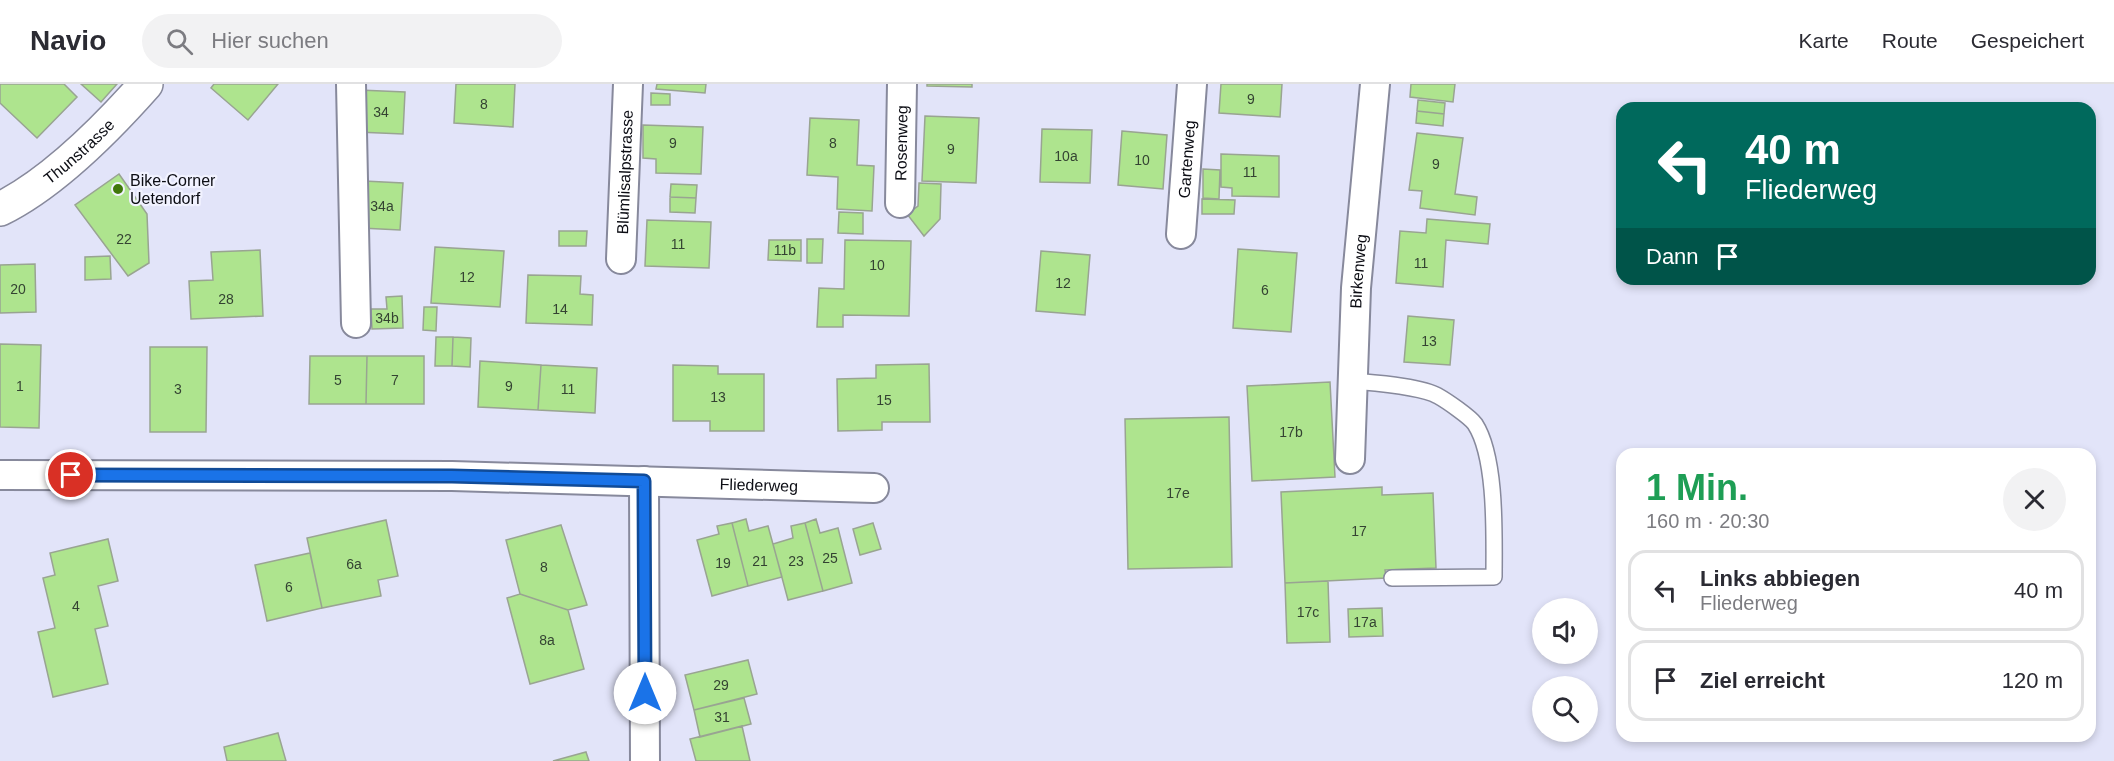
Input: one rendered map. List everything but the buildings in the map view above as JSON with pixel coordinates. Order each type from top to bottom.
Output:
[{"type":"main road","name":"Thunstrasse","points":[[0,208],[26,195],[46,181],[146,84]]},
{"type":"street","points":[[351,84],[356,323]]},
{"type":"street","name":"Blümlisalpstrasse","points":[[621,259],[628,84]]},
{"type":"street","name":"Rosenweg","points":[[900,203],[902,84]]},
{"type":"street","name":"Gartenweg","points":[[1181,234],[1192,84]]},
{"type":"street","name":"Birkenweg","points":[[1350,459],[1356,288],[1375,84]]},
{"type":"street","name":"Fliederweg","points":[[0,475],[452,476],[874,488]]},
{"type":"street","points":[[644,481],[645,761]]},
{"type":"lane","points":[[1353,381],[1397,386],[1437,395],[1474,423],[1489,458],[1494,577],[1392,578]]},
{"type":"place","name":"Bike-Corner Uetendorf","points":[[118,189]]},
{"type":"route","points":[[71,475],[452,476],[644,481],[645,693]]}]
